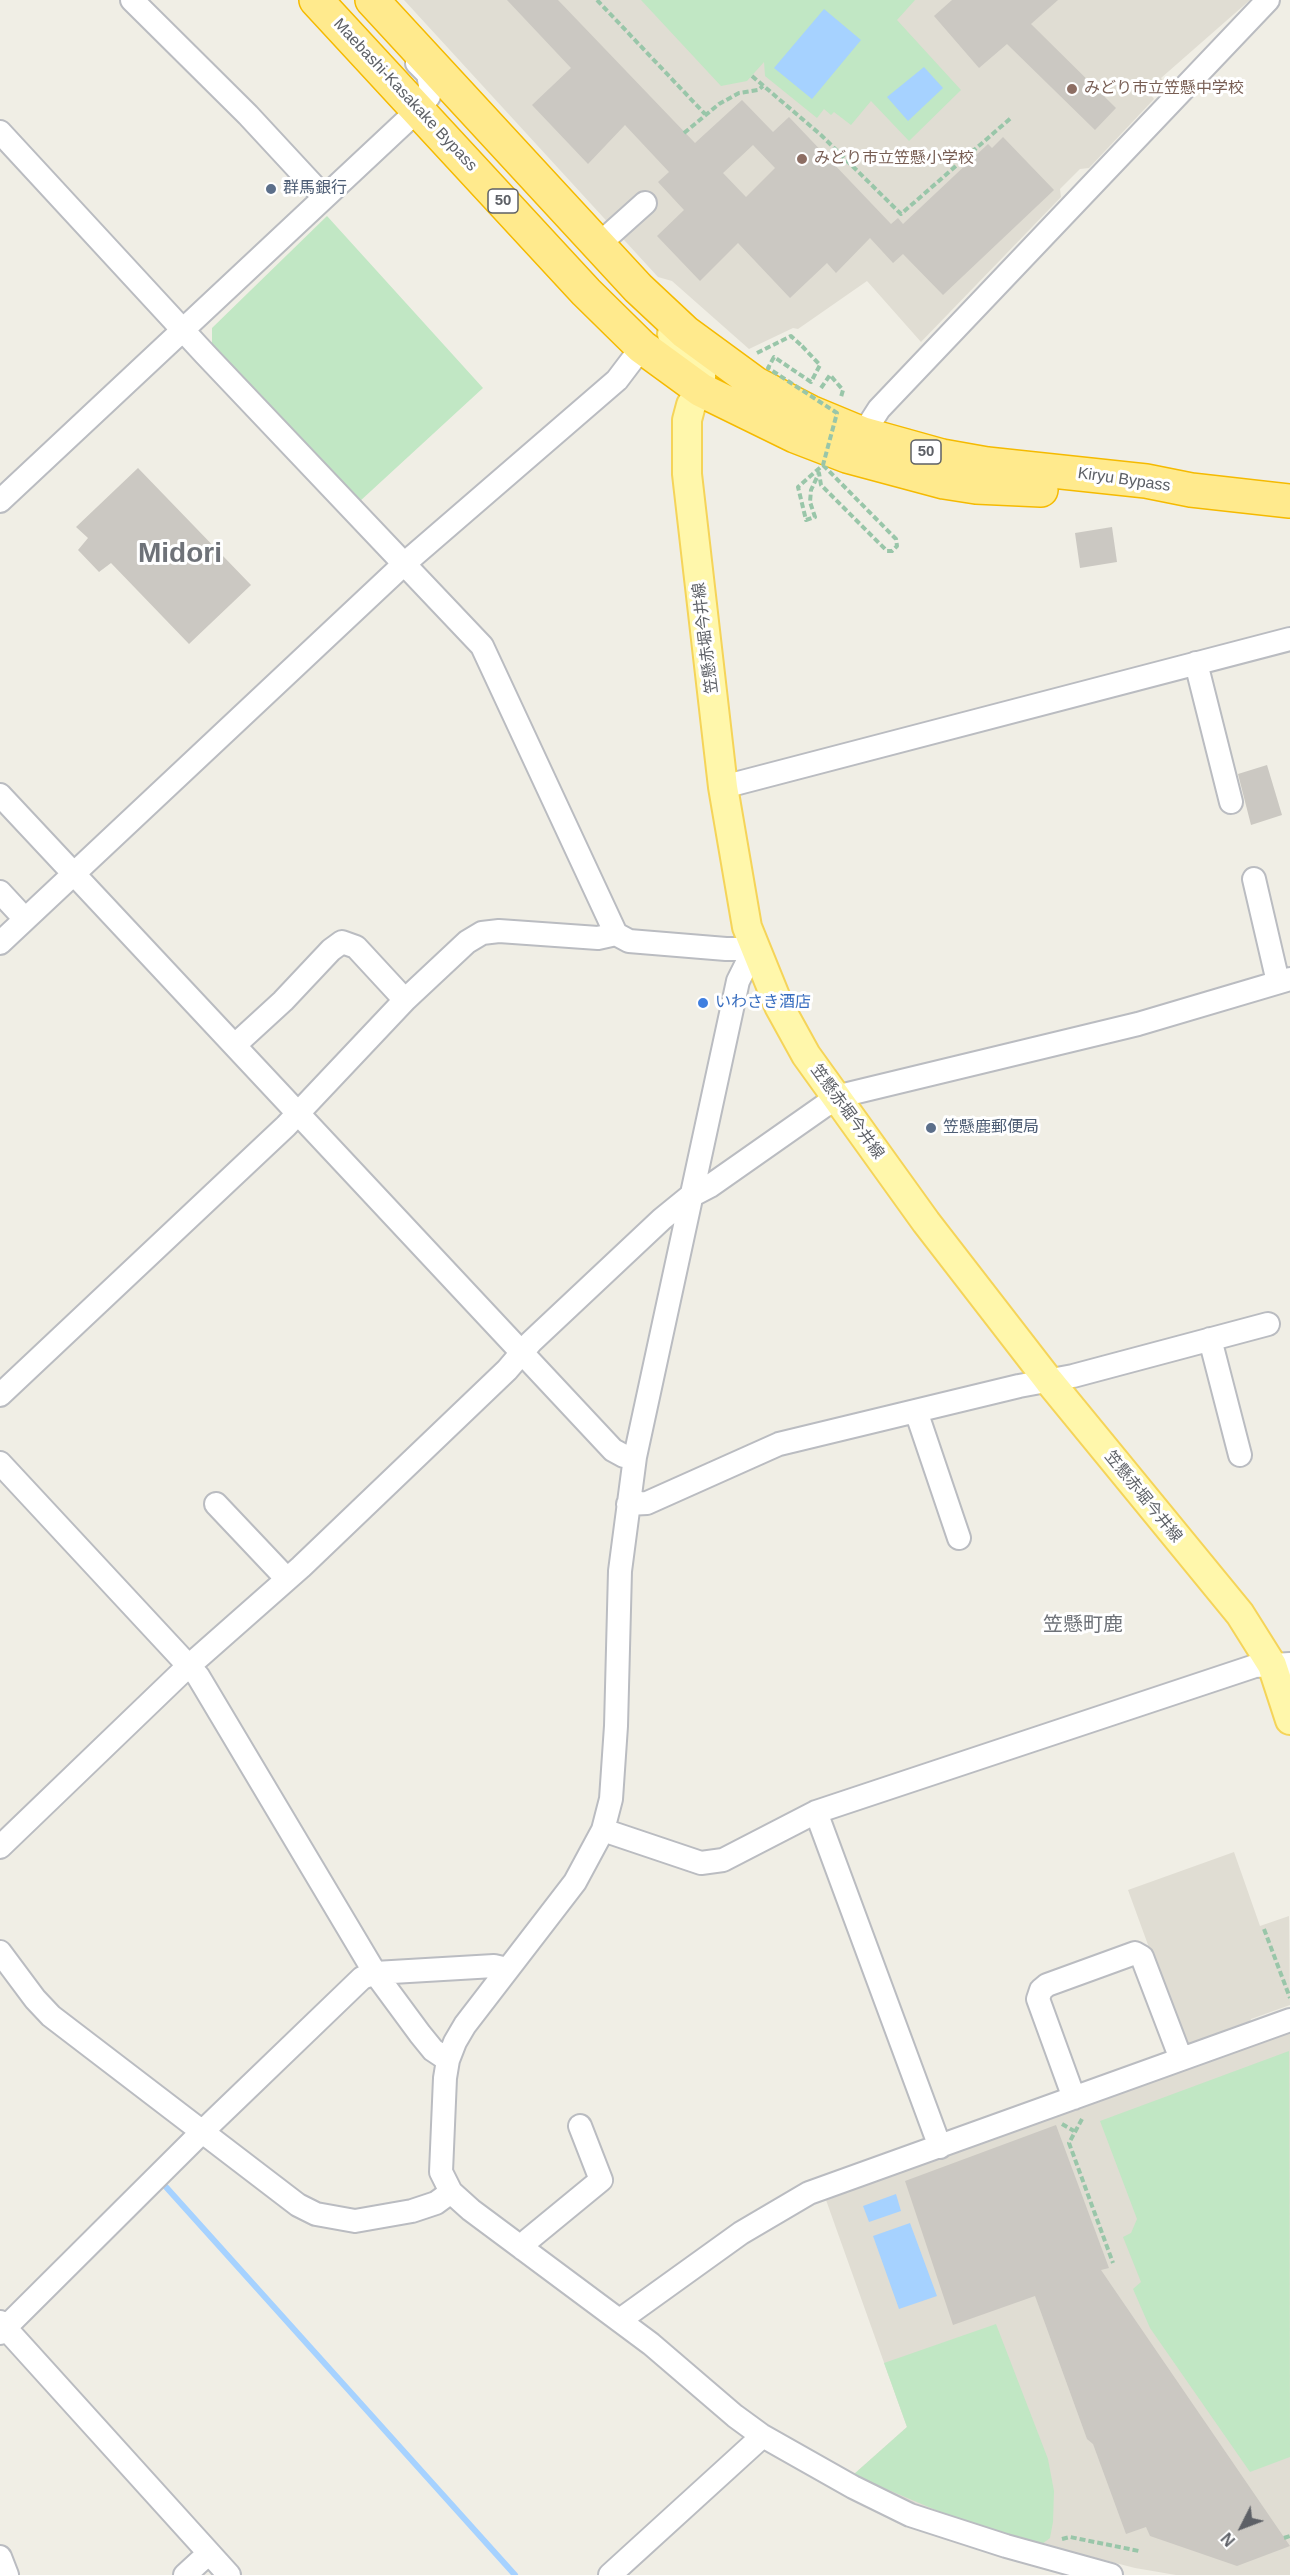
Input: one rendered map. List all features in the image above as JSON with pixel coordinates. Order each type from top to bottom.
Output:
[{"type":"highway","name":"Maebashi-Kasakake Bypass","points":[[316,0],[586,292],[642,347],[701,390]]},
{"type":"highway","name":"50","points":[[372,0],[597,246]]},
{"type":"highway","name":"Kiryu Bypass","points":[[597,246],[688,334],[753,371],[810,412],[863,434],[966,461],[1146,481],[1191,490]]},
{"type":"highway","name":"Kiryu Bypass","points":[[701,390],[765,423],[826,448],[944,482],[976,487],[1068,492],[1191,490]]},
{"type":"highway","name":"50","points":[[1191,490],[1290,501]]},
{"type":"main road","points":[[500,138],[528,184],[625,290],[690,350],[700,369],[701,390],[753,371]]},
{"type":"main road","name":"笠懸赤堀今井線","points":[[701,390],[691,405],[687,420],[687,474],[723,787],[742,899],[754,949],[791,1029],[837,1099],[926,1222],[1049,1381],[1281,1665],[1290,1720]]},
{"type":"street","points":[[132,0],[248,115],[324,197]]},
{"type":"street","points":[[0,501],[419,109],[429,96],[428,75],[359,0]]},
{"type":"street","points":[[863,434],[879,409],[1268,0]]},
{"type":"street","points":[[0,132],[482,646],[616,934],[629,941],[754,949],[738,981],[689,1197],[635,1457],[617,1601],[614,1773],[603,1830],[575,1882],[465,2025],[448,2060],[441,2172],[451,2192],[523,2249],[620,2320],[761,2435],[910,2515],[1051,2567],[1111,2575]]},
{"type":"street","points":[[597,246],[645,203]]},
{"type":"street","points":[[0,943],[404,564],[617,380],[642,347]]},
{"type":"street","points":[[723,787],[1290,639]]},
{"type":"street","points":[[1196,663],[1231,802]]},
{"type":"street","points":[[0,795],[614,1450],[624,1456],[635,1457]]},
{"type":"street","points":[[0,1846],[190,1666],[301,1567],[646,1234],[689,1197],[710,1186],[837,1099],[853,1093],[1138,1024],[1284,980],[1254,879]]},
{"type":"street","points":[[0,892],[25,919]]},
{"type":"street","points":[[0,1395],[286,1126],[405,1000],[467,942],[482,933],[499,931],[598,938],[616,934]]},
{"type":"street","points":[[235,1046],[342,942],[356,947],[405,1000]]},
{"type":"street","points":[[628,1504],[647,1503],[779,1444],[1049,1381],[1268,1324]]},
{"type":"street","points":[[1210,1339],[1240,1455]]},
{"type":"street","points":[[916,1411],[959,1538]]},
{"type":"street","points":[[0,1463],[190,1666],[216,1701],[375,1973],[427,2042],[448,2060]]},
{"type":"street","points":[[216,1504],[286,1578]]},
{"type":"street","points":[[603,1830],[707,1863],[723,1860],[816,1812],[1255,1666],[1281,1665]]},
{"type":"street","points":[[816,1812],[940,2147]]},
{"type":"street","points":[[0,1952],[34,1999],[51,2016],[298,2205],[316,2214],[355,2221],[412,2211],[436,2203],[451,2192]]},
{"type":"street","points":[[1074,2098],[1038,1998],[1041,1990],[1047,1985],[1135,1953],[1142,1958],[1181,2060]]},
{"type":"street","points":[[229,2575],[2,2327],[362,1978],[375,1973],[494,1966],[507,1969]]},
{"type":"street","points":[[620,2320],[741,2233],[808,2193],[1290,2020]]},
{"type":"street","points":[[523,2249],[528,2240],[601,2180],[580,2126]]},
{"type":"street","points":[[610,2575],[761,2435]]},
{"type":"street","points":[[185,2575],[209,2553]]},
{"type":"street","points":[[0,2557],[7,2575]]},
{"type":"path","points":[[597,0],[705,114]]},
{"type":"path","points":[[752,76],[821,135],[901,214],[1012,117]]},
{"type":"path","points":[[684,132],[705,114],[739,93],[758,90],[763,86]]},
{"type":"path","points":[[753,371],[769,345],[791,336],[820,365],[811,382],[774,357],[768,368],[837,413],[823,465],[798,487],[806,520],[815,517],[810,502],[811,490],[819,474],[821,485],[890,552],[898,543],[823,465]]},
{"type":"path","points":[[819,391],[831,375],[843,390],[840,400]]},
{"type":"path","points":[[1264,1929],[1290,1998]]},
{"type":"path","points":[[1091,2116],[1080,2120],[1069,2143],[1113,2263]]},
{"type":"path","points":[[1051,2567],[1062,2539],[1070,2536],[1138,2552]]},
{"type":"path","points":[[1284,2538],[1290,2536]]},
{"type":"shaded area","name":"みどり市立笠懸小学校","points":[[404,0],[1250,0],[1161,78],[1165,83],[1151,95],[1154,99],[1089,168],[1080,169],[1060,189],[1061,197],[921,342],[867,281],[798,329],[793,328],[749,349],[672,281],[658,277]]},
{"type":"shaded area","points":[[1234,1852],[1260,1926],[1289,1916],[1290,2005],[1251,2019],[1249,2026],[1186,2049],[1128,1890]]},
{"type":"shaded area","points":[[1290,2031],[1290,2575],[1176,2575],[1135,2568],[1042,2544],[923,2507],[853,2475],[907,2427],[826,2200]]},
{"type":"green space","points":[[641,0],[915,0],[897,20],[961,90],[909,141],[871,101],[851,125],[834,112],[831,115],[824,109],[817,118],[765,76],[764,62],[747,81],[721,86]]},
{"type":"green space","points":[[327,216],[483,388],[359,502],[212,345],[212,328]]},
{"type":"green space","points":[[1289,2051],[1290,2457],[1250,2472],[1150,2328],[1133,2289],[1141,2282],[1123,2237],[1131,2233],[1137,2219],[1100,2121]]},
{"type":"green space","points":[[996,2324],[1048,2459],[1054,2491],[1053,2522],[1050,2538],[1042,2544],[964,2522],[853,2475],[907,2427],[884,2363]]},
{"type":"water","points":[[824,9],[861,40],[812,99],[774,68]]},
{"type":"water","points":[[924,67],[943,88],[908,121],[887,97]]},
{"type":"water","points":[[896,2194],[901,2211],[869,2222],[863,2206]]},
{"type":"water","points":[[910,2223],[937,2296],[899,2309],[873,2236]]},
{"type":"building","points":[[507,0],[558,0],[695,143],[742,100],[773,132],[789,117],[891,224],[898,218],[903,224],[988,144],[992,148],[1003,137],[1054,190],[943,295],[903,254],[893,263],[870,238],[836,273],[827,263],[790,298],[738,243],[700,281],[657,236],[684,210],[658,182],[669,172],[625,125],[588,164],[532,105],[571,68]],"holes":[[[753,145],[775,168],[746,197],[723,173]]]},
{"type":"building","points":[[952,0],[1058,0],[1031,24],[1116,108],[1095,130],[1007,44],[979,68],[934,16]]},
{"type":"building","points":[[138,468],[251,585],[189,644],[111,563],[99,572],[78,550],[88,538],[76,527]]},
{"type":"building","points":[[1112,527],[1117,562],[1080,568],[1075,533]]},
{"type":"building","points":[[1267,765],[1282,815],[1251,825],[1238,774]]},
{"type":"building","points":[[1056,2125],[1109,2268],[1101,2270],[1290,2546],[1237,2566],[1150,2536],[1146,2527],[1126,2534],[1093,2444],[1087,2439],[1035,2296],[953,2325],[905,2181]]},
{"type":"waterway","points":[[166,2187],[515,2575]]},
{"type":"place","name":"みどり市立笠懸中学校","points":[[1072,89]]},
{"type":"place","name":"みどり市立笠懸小学校","points":[[802,159]]},
{"type":"place","name":"群馬銀行","points":[[271,189]]},
{"type":"place","name":"いわさき酒店","points":[[703,1003]]},
{"type":"place","name":"笠懸鹿郵便局","points":[[931,1128]]},
{"type":"district","name":"Midori","points":[[180,554]]},
{"type":"district","name":"笠懸町鹿","points":[[1083,1625]]}]
